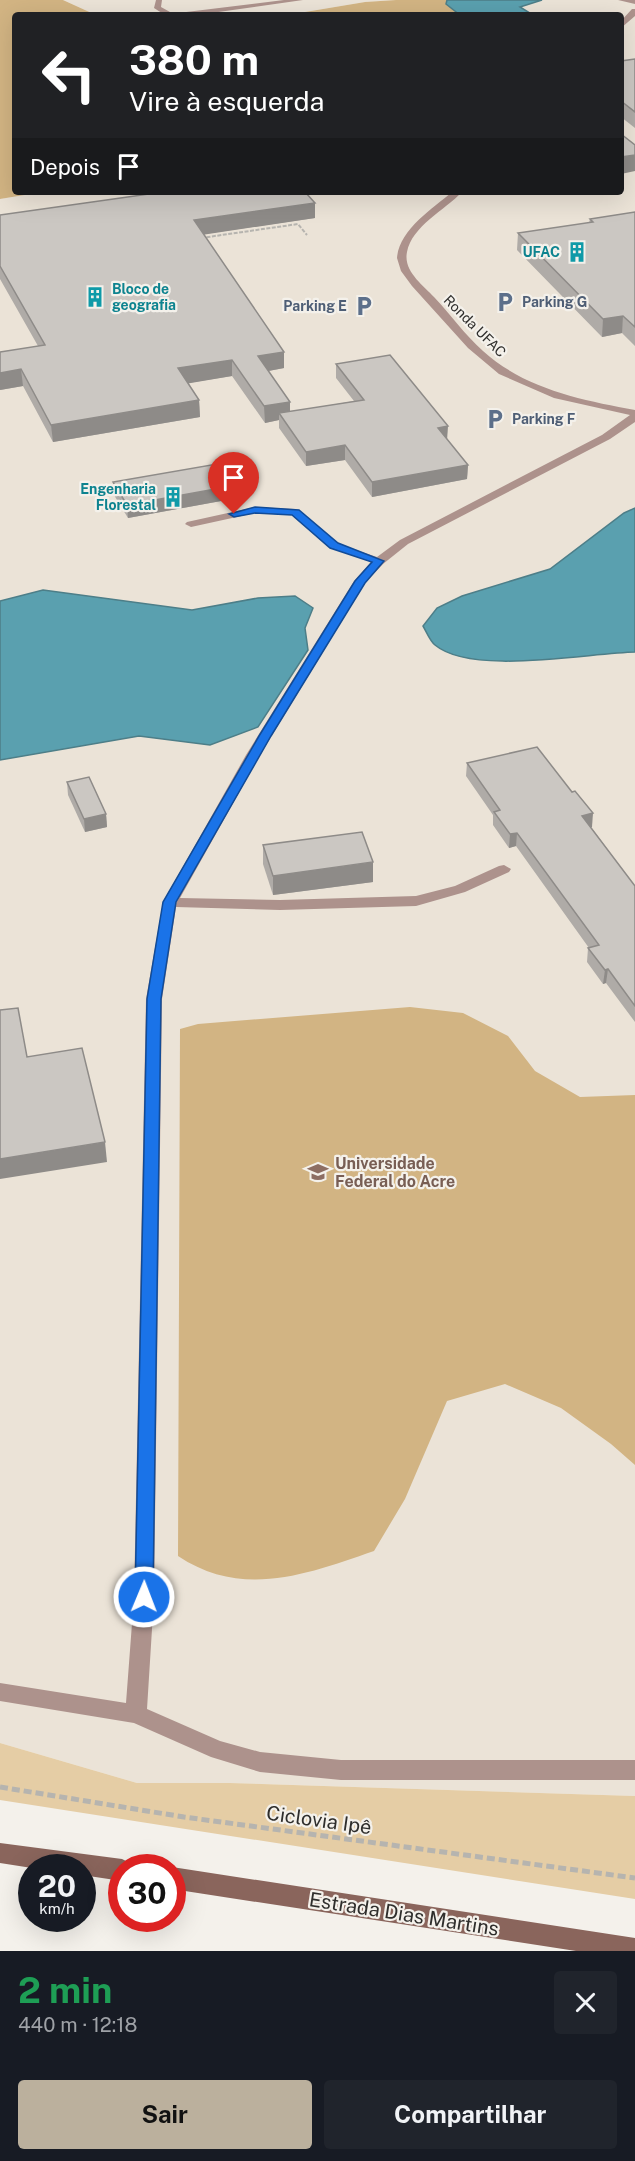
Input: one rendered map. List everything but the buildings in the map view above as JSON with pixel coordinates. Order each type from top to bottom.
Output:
[{"type":"street","points":[[624,23],[635,10]]},
{"type":"street","name":"Ronda UFAC","points":[[454,195],[407,240],[402,252],[401,263],[415,283],[485,359],[509,376],[566,398],[635,415]]},
{"type":"street","points":[[136,1714],[144,1597],[154,999],[170,902],[265,736],[360,581],[379,561],[404,542],[606,437],[635,415]]},
{"type":"street","points":[[191,524],[255,510],[295,512],[334,546],[379,561]]},
{"type":"street","points":[[170,902],[280,905],[416,901],[460,889],[504,869]]},
{"type":"street","points":[[0,1692],[136,1714],[218,1750],[260,1762],[341,1770],[635,1770]]},
{"type":"street","points":[[0,1853],[108,1868]]},
{"type":"street","name":"Estrada Dias Martins","points":[[186,1880],[635,1949]]},
{"type":"lane","points":[[159,0],[157,8],[164,12]]},
{"type":"lane","points":[[202,12],[300,0]]},
{"type":"lane","points":[[621,0],[635,2]]},
{"type":"path","points":[[194,239],[298,224],[307,235]]},
{"type":"path","name":"Ciclovia Ipê","points":[[0,1787],[184,1817],[635,1878]]},
{"type":"shaded area","points":[[0,0],[63,0],[89,12],[12,12],[12,195],[25,195],[0,199]]},
{"type":"shaded area","points":[[63,0],[396,0],[365,2],[305,12],[89,12]]},
{"type":"shaded area","name":"Universidade Federal do Acre","points":[[447,0],[635,0],[635,1796],[230,1783],[137,1783],[0,1743],[0,199],[25,195],[624,195],[624,12],[457,12]]},
{"type":"shaded area","points":[[447,0],[446,4],[456,12],[305,12],[365,2]]},
{"type":"shaded area","points":[[410,1007],[463,1013],[508,1036],[535,1071],[580,1097],[635,1095],[635,1465],[611,1444],[561,1408],[505,1384],[447,1401],[405,1499],[374,1551],[325,1568],[275,1578],[226,1577],[202,1569],[178,1556],[180,1029],[198,1024]]},
{"type":"shaded area","points":[[0,1743],[137,1783],[230,1783],[635,1796],[635,1899],[0,1800]]},
{"type":"water","points":[[447,0],[542,0],[520,7],[528,12],[456,12],[446,4]]},
{"type":"water","points":[[635,508],[635,652],[502,661],[452,654],[435,645],[430,639],[423,626],[437,608],[462,596],[550,569],[624,513]]},
{"type":"water","points":[[43,590],[192,610],[258,598],[295,596],[313,608],[305,628],[308,650],[258,727],[210,745],[139,736],[0,760],[0,601]]},
{"type":"place","name":"UFAC","points":[[577,252]]},
{"type":"place","name":"Bloco de geografia","points":[[95,297]]},
{"type":"place","name":"Parking G","points":[[505,302]]},
{"type":"place","name":"Parking E","points":[[364,306]]},
{"type":"place","name":"Parking F","points":[[495,419]]},
{"type":"place","name":"Engenharia Florestal","points":[[173,497]]},
{"type":"place","name":"Universidade Federal do Acre","points":[[318,1172]]},
{"type":"route","points":[[144,1597],[154,999],[170,902],[265,736],[360,581],[379,561],[334,546],[295,512],[255,510],[234,514]]}]
